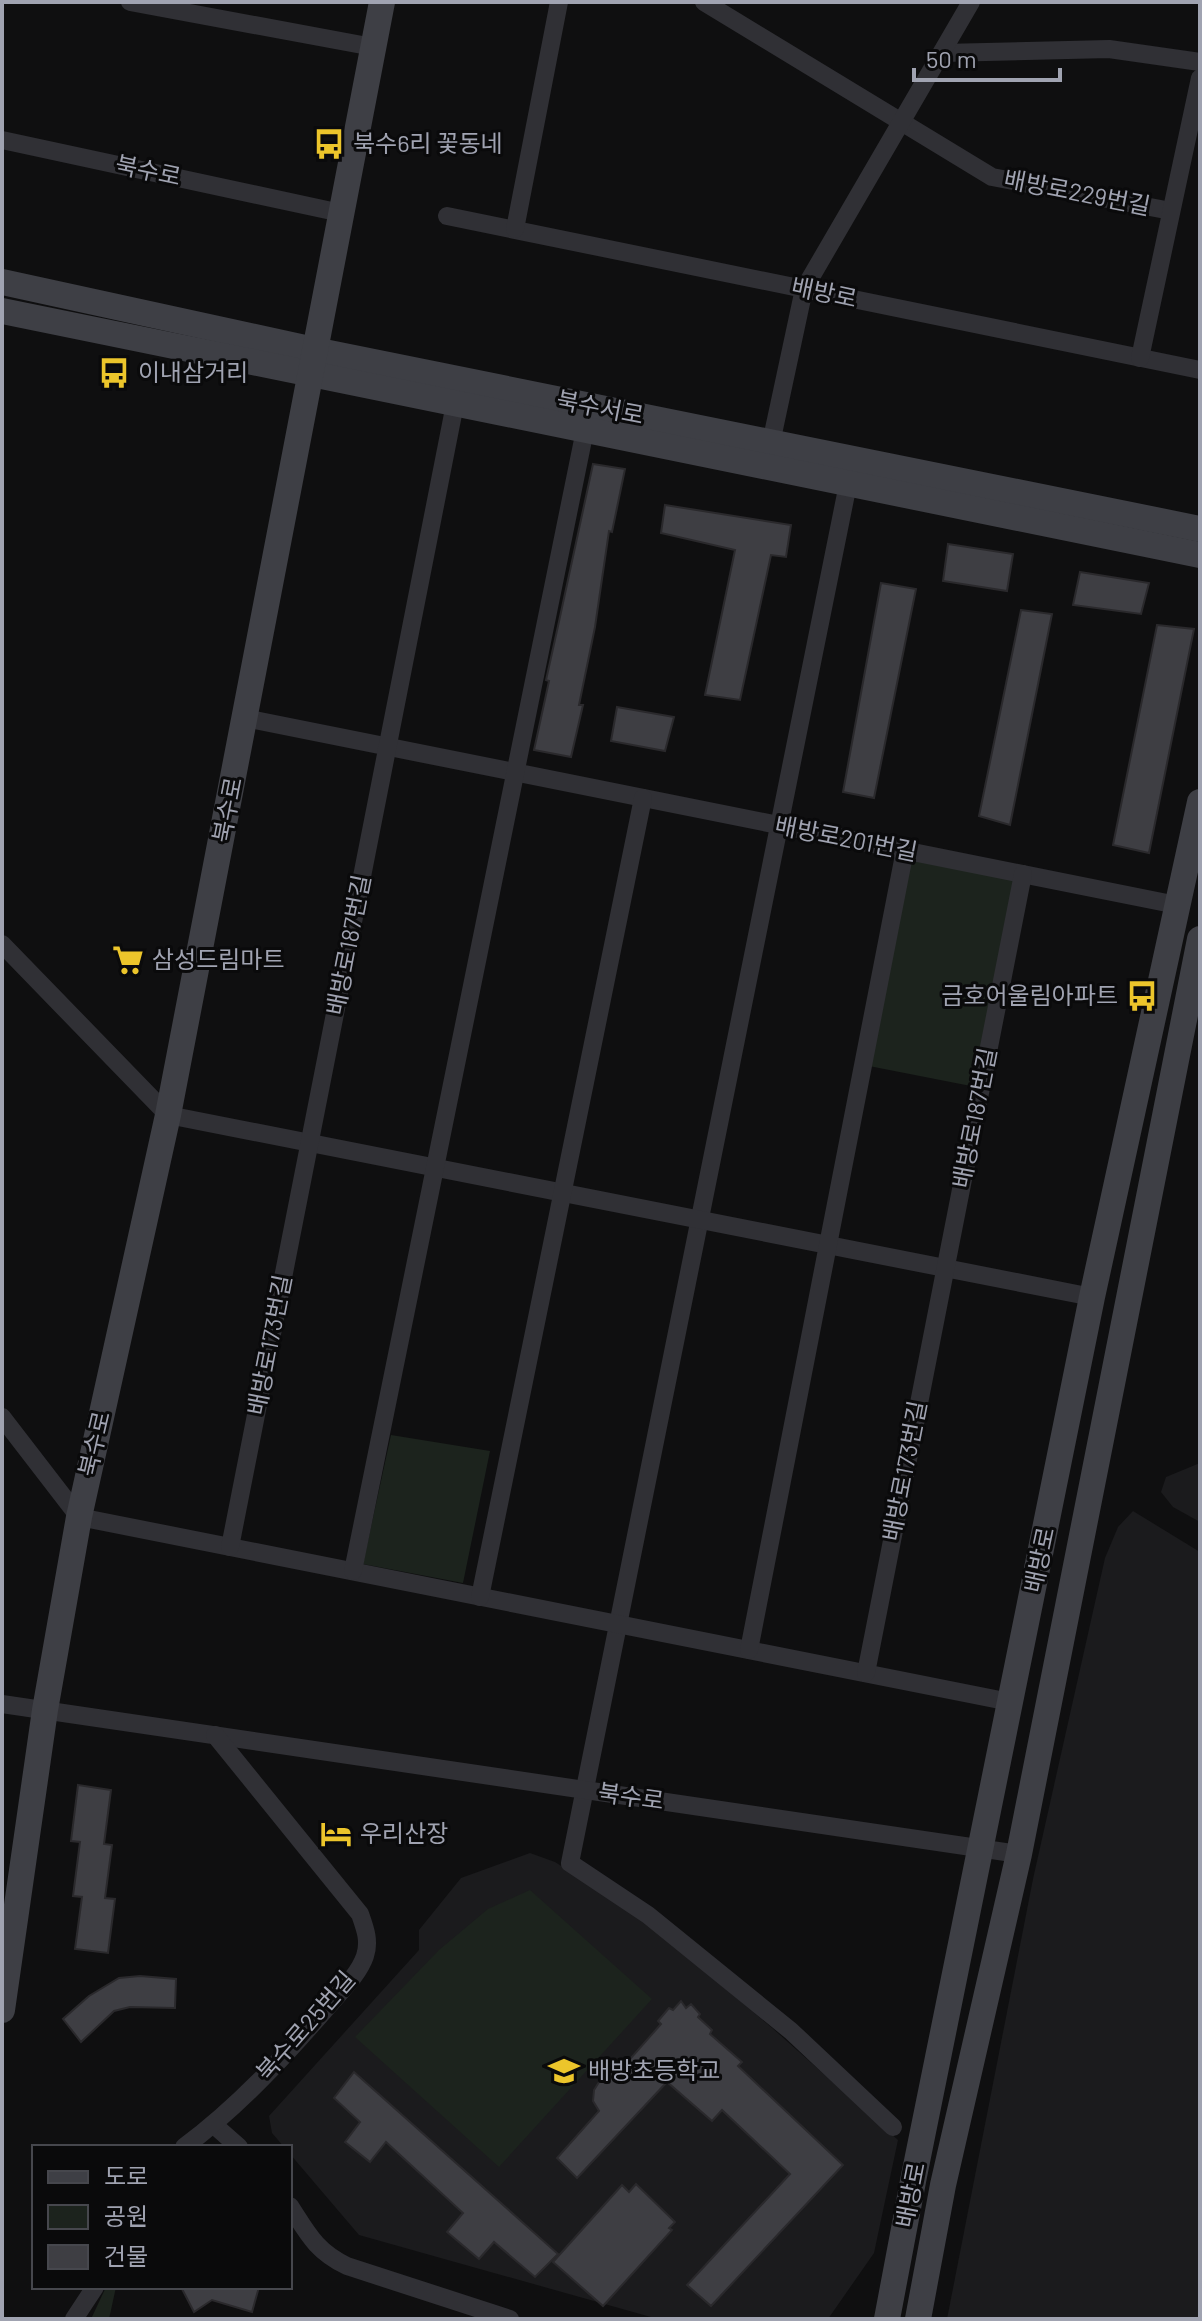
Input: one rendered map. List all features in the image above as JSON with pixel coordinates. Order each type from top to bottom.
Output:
[{"type":"street","points":[[130,2],[373,47]]},
{"type":"street","name":"북수로","points":[[382,2],[168,1115],[79,1517],[45,1710],[1019,1854]]},
{"type":"street","points":[[515,229],[559,2]]},
{"type":"street","name":"배방로229번길","points":[[704,2],[992,177],[1171,211]]},
{"type":"street","points":[[771,443],[804,289],[971,2]]},
{"type":"street","points":[[943,53],[1109,49],[1200,62]]},
{"type":"street","name":"배방로229번길","points":[[1140,358],[1200,78]]},
{"type":"street","name":"북수로","points":[[2,140],[341,213]]},
{"type":"street","name":"배방로","points":[[447,216],[1200,370]]},
{"type":"street","name":"북수서로","points":[[2,282],[312,362],[455,404],[1200,555]]},
{"type":"street","name":"북수서로","points":[[2,311],[771,443],[1200,529]]},
{"type":"street","points":[[388,747],[455,404]]},
{"type":"street","points":[[353,1571],[585,430]]},
{"type":"street","points":[[848,484],[570,1863],[648,1915],[791,2031],[893,2127]]},
{"type":"street","name":"배방로201번길","points":[[245,718],[1177,905]]},
{"type":"street","name":"배방로187번길","points":[[310,1143],[388,747]]},
{"type":"street","points":[[480,1597],[643,798]]},
{"type":"street","name":"배방로","points":[[887,2319],[1092,1297],[1200,802]]},
{"type":"street","points":[[749,1650],[905,850]]},
{"type":"street","name":"배방로187번길","points":[[945,1268],[1023,874]]},
{"type":"street","name":"배방로","points":[[918,2319],[943,2185],[1019,1854],[1200,939]]},
{"type":"street","points":[[2,944],[168,1115],[1092,1297]]},
{"type":"street","name":"배방로173번길","points":[[230,1547],[310,1143]]},
{"type":"street","name":"배방로173번길","points":[[866,1673],[945,1268]]},
{"type":"street","points":[[2,1417],[79,1517],[1010,1702]]},
{"type":"street","points":[[2,1704],[45,1710],[2,2010]]},
{"type":"street","name":"북수로25번길","points":[[187,2145],[214,2125],[297,2043],[352,1978],[365,1956],[368,1935],[360,1914],[215,1735]]},
{"type":"street","points":[[214,2125],[237,2145]]},
{"type":"street","points":[[292,2209],[328,2257],[510,2319]]},
{"type":"street","points":[[74,2319],[94,2289]]},
{"type":"shaded area","points":[[1200,1463],[1200,1522],[1173,1507],[1161,1492],[1166,1477]]},
{"type":"shaded area","points":[[1133,1511],[1200,1552],[1200,2319],[947,2319],[1033,1879],[1105,1558],[1118,1527]]},
{"type":"shaded area","name":"배방초등학교","points":[[530,1853],[555,1862],[640,1917],[771,2027],[898,2140],[874,2253],[828,2319],[658,2319],[359,2235],[292,2156],[292,2145],[282,2145],[272,2133],[269,2116],[419,1950],[419,1930],[461,1878]]},
{"type":"green space","points":[[911,846],[1024,870],[981,1088],[869,1066]]},
{"type":"green space","points":[[391,1435],[490,1451],[463,1583],[363,1564]]},
{"type":"green space","points":[[530,1890],[652,1999],[499,2167],[355,2037],[439,1950],[488,1909]]},
{"type":"green space","points":[[105,2289],[116,2289],[109,2319],[91,2319]]},
{"type":"building","points":[[593,464],[625,469],[612,532],[609,531],[595,627],[579,705],[583,705],[571,757],[534,750]]},
{"type":"building","points":[[665,505],[791,525],[786,557],[771,555],[740,700],[705,695],[735,550],[661,533]]},
{"type":"building","points":[[948,544],[1013,554],[1007,591],[943,581]]},
{"type":"building","points":[[1080,572],[1149,583],[1141,614],[1073,605]]},
{"type":"building","points":[[881,583],[916,589],[874,798],[843,792]]},
{"type":"building","points":[[1021,610],[1052,614],[1010,825],[979,816]]},
{"type":"building","points":[[1157,625],[1194,629],[1149,853],[1113,845]]},
{"type":"building","points":[[617,707],[674,717],[665,751],[611,741]]},
{"type":"building","points":[[78,1785],[111,1790],[104,1844],[112,1845],[105,1898],[115,1899],[108,1953],[75,1949],[82,1897],[73,1896],[80,1842],[71,1841]]},
{"type":"building","points":[[119,1978],[176,1979],[175,2008],[130,2007],[114,2011],[81,2042],[63,2019],[89,1996]]},
{"type":"building","points":[[681,2001],[686,2008],[691,2004],[700,2014],[698,2017],[712,2030],[710,2034],[742,2062],[738,2066],[843,2165],[711,2306],[687,2285],[790,2174],[722,2110],[712,2121],[667,2082],[577,2178],[557,2158],[599,2111],[593,2101],[599,2082],[608,2072],[624,2066],[661,2024],[658,2021],[669,2008],[673,2010]]},
{"type":"building","points":[[354,2072],[558,2254],[535,2277],[494,2242],[479,2259],[447,2232],[463,2213],[386,2142],[370,2162],[345,2142],[360,2122],[334,2098]]},
{"type":"building","points":[[636,2184],[675,2222],[669,2228],[672,2230],[603,2306],[553,2262],[622,2185],[629,2192]]},
{"type":"building","points":[[182,2289],[258,2289],[252,2312],[212,2300],[194,2312]]},
{"type":"place","name":"북수6리 꽃동네","points":[[329,144]]},
{"type":"place","name":"이내삼거리","points":[[114,373]]},
{"type":"place","name":"삼성드림마트","points":[[128,960]]},
{"type":"place","name":"금호어울림아파트","points":[[1142,996]]},
{"type":"place","name":"우리산장","points":[[336,1834]]},
{"type":"place","name":"배방초등학교","points":[[564,2071]]}]
